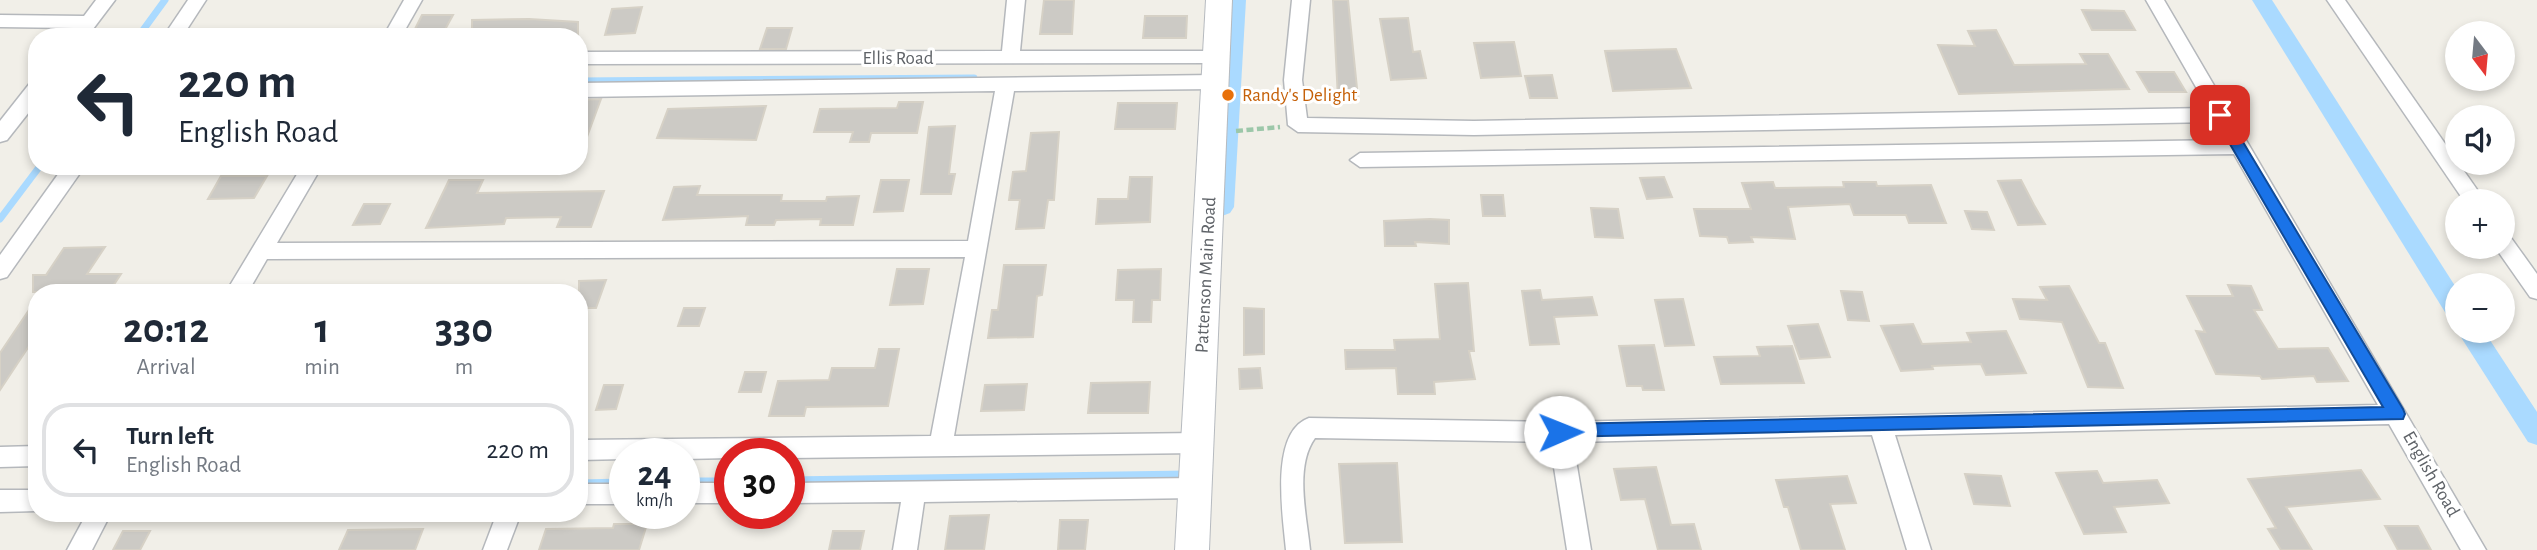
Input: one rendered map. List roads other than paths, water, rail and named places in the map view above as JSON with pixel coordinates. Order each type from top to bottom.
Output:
[{"type":"street","points":[[84,28],[106,0]]},
{"type":"street","points":[[178,28],[197,0]]},
{"type":"street","points":[[397,28],[413,0]]},
{"type":"street","points":[[1010,58],[1016,0]]},
{"type":"street","name":"Pattenson Main Road","points":[[1192,550],[1220,0]]},
{"type":"street","points":[[1301,0],[1293,80],[1298,125],[1558,127],[2220,115]]},
{"type":"street","name":"English Road","points":[[2155,0],[2474,550]]},
{"type":"street","points":[[2336,0],[2467,189]]},
{"type":"street","points":[[0,21],[73,28]]},
{"type":"street","name":"Ellis Road","points":[[588,58],[1010,58],[1216,70]]},
{"type":"street","points":[[588,90],[1006,85],[1216,70]]},
{"type":"street","points":[[941,446],[1006,85]]},
{"type":"street","points":[[0,135],[28,99]]},
{"type":"street","points":[[1558,127],[1565,157]]},
{"type":"street","points":[[1360,160],[2239,147]]},
{"type":"street","points":[[0,271],[69,175]]},
{"type":"street","points":[[242,284],[307,175]]},
{"type":"street","points":[[261,251],[976,249]]},
{"type":"street","points":[[2515,259],[2537,291]]},
{"type":"street","points":[[1298,550],[1293,458],[1298,438],[1309,428],[1560,432],[2396,414]]},
{"type":"street","points":[[1881,427],[1919,550]]},
{"type":"street","points":[[1560,432],[1579,550]]},
{"type":"street","points":[[588,450],[941,446],[1196,469]]},
{"type":"street","points":[[0,457],[28,456]]},
{"type":"street","points":[[805,493],[914,492],[1196,469]]},
{"type":"street","points":[[905,550],[914,492]]},
{"type":"street","points":[[588,494],[609,494]]},
{"type":"street","points":[[0,501],[28,500]]},
{"type":"street","points":[[79,550],[94,522]]},
{"type":"street","points":[[495,550],[506,522]]},
{"type":"waterway","points":[[145,28],[165,0]]},
{"type":"waterway","points":[[1222,207],[1233,76],[1236,0]]},
{"type":"waterway","points":[[2262,0],[2445,291]]},
{"type":"waterway","points":[[588,81],[974,78]]},
{"type":"waterway","points":[[0,219],[33,175]]},
{"type":"waterway","points":[[2478,343],[2537,434]]},
{"type":"waterway","points":[[805,480],[1188,474]]},
{"type":"waterway","points":[[700,481],[714,481]]},
{"type":"waterway","points":[[588,483],[609,482]]},
{"type":"place","name":"Randy's Delight","points":[[1228,95]]}]
